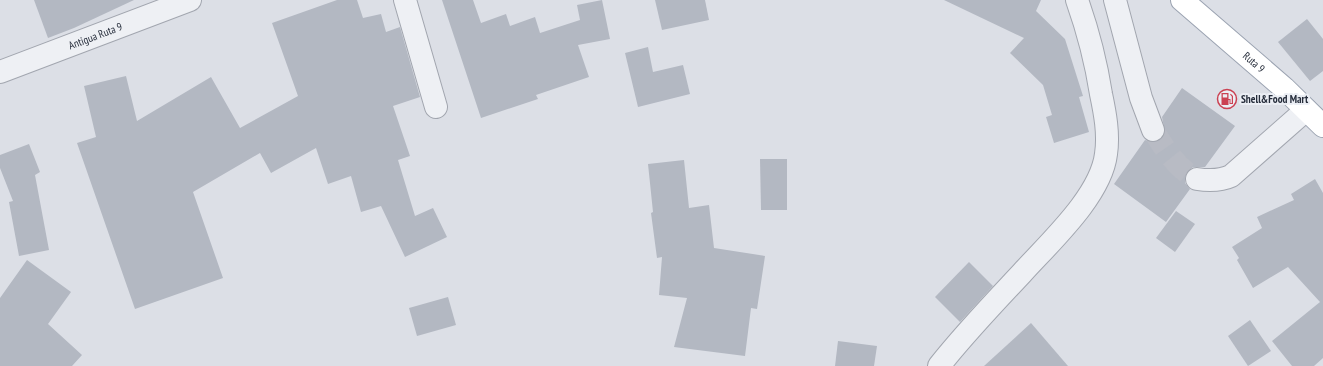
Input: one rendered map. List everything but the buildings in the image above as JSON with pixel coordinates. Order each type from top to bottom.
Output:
[{"type":"main road","name":"Ruta 9","points":[[1182,0],[1284,88],[1323,126]]},
{"type":"street","name":"Antigua Ruta 9","points":[[0,72],[190,0]]},
{"type":"street","points":[[405,0],[436,107]]},
{"type":"street","points":[[939,366],[958,342],[1077,211],[1096,185],[1102,170],[1106,154],[1106,121],[1096,66],[1077,0]]},
{"type":"street","points":[[1115,0],[1141,98],[1153,130]]},
{"type":"street","points":[[1197,179],[1208,181],[1220,180],[1231,176],[1306,110]]},
{"type":"tunnel","points":[[1153,130],[1177,164],[1197,179]]},
{"type":"place","name":"Shell&Food Mart","points":[[1227,99]]}]
